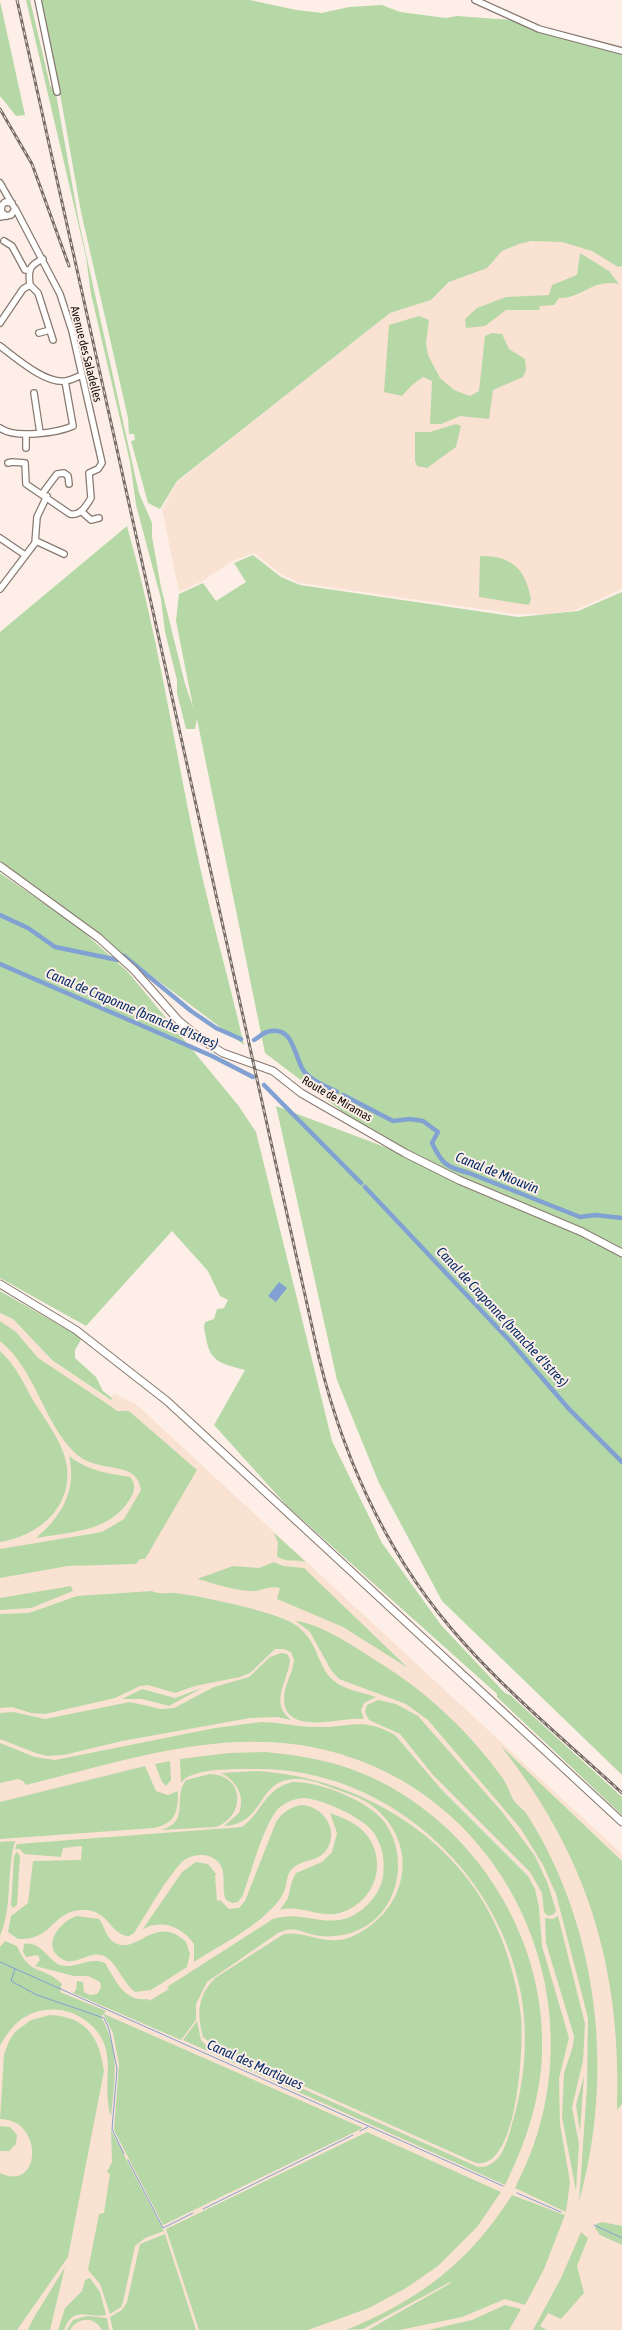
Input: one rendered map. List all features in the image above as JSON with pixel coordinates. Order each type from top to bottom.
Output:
[{"type":"main road","name":"Route de Miramas","points":[[0,866],[99,938],[134,970],[179,1021],[202,1040],[223,1053],[273,1071],[301,1093],[405,1153],[460,1180],[591,1236],[622,1253]]},
{"type":"main road","points":[[0,1284],[76,1330],[167,1401],[622,1822]]},
{"type":"street","points":[[38,0],[57,92]]},
{"type":"street","points":[[475,0],[539,30],[622,51]]},
{"type":"street","name":"Avenue des Saladelles","points":[[1,185],[43,259],[60,294],[72,331],[102,465],[89,473],[92,495],[81,511]]},
{"type":"street","name":"Avenue des Saladelles","points":[[1,185],[1,206]]},
{"type":"street","points":[[1,206],[14,206],[13,214],[5,216],[1,212],[1,206]]},
{"type":"street","name":"Avenue des Saladelles","points":[[5,216],[24,225]]},
{"type":"street","points":[[4,241],[12,246],[25,270],[28,270]]},
{"type":"street","points":[[43,259],[30,266],[28,270],[30,286],[38,293],[53,340]]},
{"type":"street","points":[[0,323],[23,289],[30,286]]},
{"type":"street","points":[[39,333],[50,330]]},
{"type":"street","points":[[0,346],[38,373],[65,381],[82,375]]},
{"type":"street","points":[[0,428],[8,432],[26,434],[73,426],[65,381]]},
{"type":"street","points":[[34,393],[40,433]]},
{"type":"street","points":[[26,434],[26,448]]},
{"type":"street","points":[[8,463],[25,463],[25,482],[70,514],[78,514],[81,511],[92,520],[99,518]]},
{"type":"street","points":[[0,589],[36,541],[36,517],[44,495],[57,474],[64,473],[68,476],[69,484]]},
{"type":"street","points":[[0,538],[25,555]]},
{"type":"street","points":[[36,541],[64,554]]},
{"type":"shaded area","points":[[530,234],[586,242],[622,263],[622,589],[576,610],[549,614],[515,614],[300,583],[282,575],[254,553],[233,561],[201,582],[179,592],[162,509],[177,482],[390,313],[431,300],[449,283],[507,244]]},
{"type":"shaded area","points":[[0,1313],[13,1319],[52,1360],[110,1400],[114,1393],[137,1405],[622,1854],[622,2330],[0,2330]]},
{"type":"green space","points":[[26,0],[30,0],[50,85],[56,94],[79,222],[128,444],[139,493],[152,523],[152,537],[161,587],[185,684],[193,707],[176,621],[179,594],[203,583],[216,601],[246,582],[234,563],[253,555],[281,577],[300,585],[518,617],[578,611],[622,592],[622,1775],[442,1601],[379,1483],[337,1380],[276,1106],[393,1150],[265,1053],[197,719],[195,729],[186,729],[177,693],[177,680],[165,632],[161,599],[136,505],[130,462],[91,294],[86,257]]},
{"type":"green space","points":[[39,0],[250,0],[296,10],[322,13],[349,7],[382,5],[400,12],[446,18],[457,16],[512,20],[540,32],[622,53],[622,266],[618,267],[592,251],[562,242],[531,241],[502,251],[487,268],[449,282],[431,300],[390,313],[177,481],[160,509],[148,503],[131,441],[135,440],[134,434],[129,434],[128,418],[81,212],[59,88]]},
{"type":"green space","points":[[0,1],[25,115],[16,116],[0,96]]},
{"type":"green space","points":[[580,253],[609,271],[619,284],[610,283],[595,286],[575,295],[559,298],[554,305],[540,306],[539,310],[506,310],[485,326],[466,328],[465,319],[477,308],[506,297],[549,295],[552,285],[577,275]]},
{"type":"green space","points":[[419,316],[429,320],[426,343],[428,355],[440,378],[454,390],[470,396],[479,391],[485,336],[492,333],[502,334],[509,349],[525,359],[526,370],[523,377],[493,390],[489,419],[460,416],[441,424],[430,424],[432,381],[423,377],[402,396],[384,392],[389,325]]},
{"type":"green space","points":[[456,424],[461,426],[456,447],[427,468],[417,466],[415,461],[415,432],[430,432]]},
{"type":"green space","points":[[127,526],[147,603],[199,861],[244,1045],[0,862],[0,632]]},
{"type":"green space","points":[[480,556],[501,558],[509,561],[521,572],[531,599],[529,605],[479,597]]},
{"type":"green space","points":[[0,873],[78,927],[128,972],[238,1105],[256,1132],[332,1441],[382,1543],[441,1625],[505,1693],[510,1695],[622,1797],[622,1815],[497,1697],[497,1694],[287,1506],[214,1425],[245,1370],[224,1364],[214,1358],[211,1353],[205,1332],[205,1322],[214,1319],[217,1309],[224,1308],[228,1300],[220,1296],[208,1271],[172,1231],[86,1326],[0,1278]]},
{"type":"green space","points":[[0,1291],[82,1338],[75,1350],[75,1358],[96,1377],[103,1391],[112,1398],[111,1400],[52,1360],[13,1319],[0,1313]]},
{"type":"green space","points":[[0,1321],[16,1332],[38,1358],[117,1411],[129,1411],[197,1470],[145,1559],[140,1559],[136,1564],[68,1566],[0,1578],[0,1549],[102,1532],[124,1519],[141,1490],[138,1480],[132,1474],[124,1470],[94,1464],[84,1459],[74,1452],[63,1439],[22,1366],[0,1341]]},
{"type":"green space","points":[[0,1351],[15,1368],[58,1441],[67,1467],[67,1482],[64,1496],[58,1508],[39,1527],[14,1539],[0,1542]]},
{"type":"green space","points":[[69,1456],[84,1465],[105,1473],[130,1477],[134,1485],[133,1493],[122,1510],[100,1524],[75,1532],[36,1538],[53,1521],[65,1501],[71,1480]]},
{"type":"green space","points":[[274,1533],[306,1562],[287,1560],[277,1556],[278,1543]]},
{"type":"green space","points":[[274,1562],[283,1566],[304,1568],[408,1668],[343,1627],[277,1599],[280,1588],[271,1587],[253,1591],[243,1590],[197,1579],[233,1566],[259,1568]]},
{"type":"green space","points":[[71,1586],[73,1591],[31,1608],[0,1610],[0,1598]]},
{"type":"green space","points":[[152,1591],[219,1601],[254,1609],[284,1619],[302,1630],[308,1637],[327,1674],[333,1680],[348,1688],[376,1697],[364,1703],[361,1710],[364,1719],[316,1722],[293,1718],[287,1710],[284,1698],[285,1688],[294,1660],[291,1652],[284,1649],[275,1649],[250,1673],[240,1677],[195,1686],[175,1693],[148,1685],[140,1686],[115,1698],[45,1714],[31,1713],[12,1707],[0,1708],[0,1614],[29,1613],[77,1596]]},
{"type":"green space","points":[[296,1621],[307,1623],[329,1632],[400,1676],[432,1701],[462,1729],[503,1779],[515,1802],[527,1814],[552,1860],[571,1906],[585,1954],[594,2004],[597,2054],[596,2104],[590,2154],[579,2202],[587,2087],[588,2018],[556,1894],[543,1865],[521,1829],[428,1720],[406,1704],[339,1679],[331,1670],[310,1632]]},
{"type":"green space","points":[[281,1653],[287,1654],[290,1659],[280,1699],[284,1713],[291,1720],[277,1717],[250,1718],[122,1741],[64,1755],[47,1756],[0,1739],[0,1713],[14,1712],[45,1719],[130,1702],[161,1709],[174,1708],[214,1687],[249,1677],[270,1657]]},
{"type":"green space","points":[[202,1688],[169,1706],[142,1699],[122,1699],[142,1689],[175,1698]]},
{"type":"green space","points":[[378,1700],[396,1704],[418,1716],[503,1813],[535,1856],[548,1884],[556,1911],[554,1914],[548,1916],[544,1912],[542,1893],[530,1872],[433,1775],[400,1734],[369,1720],[365,1712],[367,1705]]},
{"type":"green space","points":[[261,1722],[316,1727],[365,1724],[384,1729],[395,1735],[441,1789],[528,1876],[535,1889],[539,1907],[542,1946],[569,2038],[559,2078],[560,2124],[570,2182],[566,2212],[515,2188],[542,2118],[551,2045],[543,1974],[519,1908],[481,1848],[430,1799],[366,1763],[292,1744],[258,1742],[225,1743],[157,1752],[26,1785],[18,1779],[0,1783],[0,1743],[35,1757],[55,1760],[215,1728]]},
{"type":"green space","points":[[500,1745],[622,1861],[622,2104],[617,2110],[617,2058],[613,2009],[605,1962],[593,1916],[577,1872],[556,1829],[530,1787]]},
{"type":"green space","points":[[266,1752],[330,1763],[351,1769],[393,1788],[431,1814],[464,1846],[492,1882],[515,1922],[531,1965],[540,2009],[542,2055],[535,2106],[519,2154],[505,2185],[183,2040],[197,2021],[201,2040],[207,2046],[478,2167],[486,2166],[498,2159],[510,2131],[523,2074],[525,2040],[523,2006],[507,1944],[486,1903],[459,1866],[427,1833],[389,1806],[348,1786],[303,1773],[257,1769],[228,1769],[205,1772],[186,1778],[181,1783],[180,1759],[229,1753]]},
{"type":"green space","points":[[170,1761],[171,1780],[166,1786],[162,1782],[155,1764]]},
{"type":"green space","points":[[145,1766],[156,1791],[168,1795],[178,1791],[176,1811],[167,1823],[154,1828],[0,1839],[0,1802]]},
{"type":"green space","points":[[257,1771],[296,1776],[334,1786],[370,1801],[404,1820],[435,1844],[462,1872],[485,1904],[502,1940],[511,1968],[520,2006],[522,2031],[515,2103],[509,2127],[501,2147],[490,2160],[476,2163],[214,2046],[203,2037],[199,2013],[200,2006],[205,1992],[215,1978],[284,1934],[292,1933],[333,1940],[351,1937],[369,1927],[384,1913],[395,1897],[401,1879],[403,1861],[399,1843],[390,1825],[376,1809],[351,1795],[305,1779],[282,1781],[273,1786],[255,1811],[247,1818],[238,1823],[224,1826],[239,1813],[241,1800],[235,1784],[221,1773]]},
{"type":"green space","points":[[210,1774],[222,1776],[230,1781],[235,1788],[237,1806],[226,1822],[216,1827],[161,1830],[176,1821],[180,1809],[180,1794],[186,1780]]},
{"type":"green space","points":[[292,1782],[303,1782],[340,1793],[364,1805],[382,1819],[391,1833],[398,1865],[396,1882],[391,1897],[383,1911],[371,1923],[352,1933],[320,1936],[286,1930],[278,1933],[207,1982],[196,2004],[196,2020],[181,2040],[73,1993],[76,1990],[77,1981],[83,1982],[84,1992],[90,1995],[97,1994],[101,1988],[100,1982],[88,1976],[74,1976],[35,1966],[40,1960],[38,1955],[26,1957],[23,1952],[24,1944],[35,1945],[60,1965],[71,1966],[93,1961],[105,1963],[117,1983],[127,1994],[140,1999],[148,1999],[149,2001],[169,1989],[167,1987],[273,1919],[295,1916],[333,1921],[354,1915],[364,1908],[379,1889],[384,1871],[381,1849],[377,1838],[369,1827],[342,1810],[321,1802],[304,1798],[293,1800],[277,1810],[267,1827],[243,1895],[238,1902],[232,1903],[226,1900],[223,1871],[219,1863],[211,1857],[200,1855],[190,1857],[181,1863],[162,1888],[134,1933],[129,1936],[122,1935],[98,1913],[80,1910],[63,1916],[38,1936],[18,1939],[8,1932],[11,1916],[28,1903],[33,1861],[81,1860],[82,1846],[63,1848],[61,1857],[24,1854],[20,1849],[15,1849],[17,1844],[242,1827],[255,1815],[275,1790]]},
{"type":"green space","points":[[300,1805],[309,1806],[323,1815],[331,1829],[329,1845],[321,1856],[300,1863],[291,1870],[282,1896],[260,1919],[243,1932],[194,1962],[194,1944],[178,1929],[171,1926],[157,1925],[143,1929],[182,1872],[196,1862],[208,1864],[217,1875],[215,1875],[217,1901],[220,1900],[229,1909],[239,1908],[245,1901],[276,1822],[286,1811]]},
{"type":"green space","points":[[330,1813],[350,1821],[366,1834],[373,1845],[377,1867],[371,1889],[364,1899],[354,1906],[335,1914],[296,1909],[280,1910],[288,1898],[296,1873],[322,1862],[332,1852],[337,1833]]},
{"type":"green space","points":[[15,1841],[12,1853],[7,1913],[0,1936],[0,1842]]},
{"type":"green space","points":[[17,1852],[20,1856],[17,1905],[13,1908],[11,1905],[14,1856]]},
{"type":"green space","points":[[77,1916],[99,1919],[109,1938],[120,1945],[128,1945],[154,1933],[175,1934],[186,1942],[190,1954],[187,1967],[151,1990],[135,1992],[106,1957],[95,1955],[72,1961],[62,1959],[53,1948],[55,1934],[64,1923]]},
{"type":"green space","points":[[558,1916],[585,2024],[583,2061],[572,2107],[579,2144],[576,2191],[562,2117],[564,2073],[573,2046],[574,2036],[546,1943],[545,1918],[553,1919]]},
{"type":"green space","points":[[5,1941],[17,1946],[22,1956],[32,1967],[49,1974],[62,1984],[60,1992],[106,2011],[104,2014],[363,2128],[163,2225],[114,2130],[119,2064],[113,2033],[103,2014],[101,2017],[111,2041],[115,2065],[111,2116],[108,2104],[107,2054],[104,2042],[97,2031],[86,2021],[67,2011],[38,2011],[18,2022],[0,2046],[0,1947]]},
{"type":"green space","points":[[50,2015],[73,2020],[89,2031],[99,2048],[104,2071],[68,2257],[17,2330],[0,2330],[0,2173],[14,2176],[24,2173],[30,2165],[32,2154],[30,2141],[24,2130],[14,2122],[0,2119],[4,2055],[9,2041],[15,2032],[31,2020]]},
{"type":"green space","points":[[584,2076],[580,2132],[576,2105]]},
{"type":"green space","points":[[0,2126],[10,2127],[17,2135],[16,2144],[9,2151],[0,2151]]},
{"type":"green space","points":[[111,2130],[164,2231],[145,2238],[135,2246],[123,2302],[121,2307],[110,2314],[100,2284],[88,2270],[99,2214],[104,2213],[110,2174],[107,2172],[112,2162]]},
{"type":"green space","points":[[367,2132],[501,2192],[477,2227],[438,2266],[406,2288],[369,2308],[308,2330],[199,2330],[166,2229]]},
{"type":"green space","points":[[512,2195],[565,2215],[544,2269],[525,2305],[505,2299],[462,2317],[400,2330],[368,2330],[450,2282],[363,2329],[346,2330],[396,2306],[440,2277],[460,2260],[478,2240],[496,2219]]},
{"type":"green space","points":[[602,2222],[622,2226],[622,2245],[600,2235],[595,2228],[596,2224]]},
{"type":"green space","points":[[581,2232],[588,2238],[577,2266],[584,2293],[561,2319],[548,2313],[540,2326],[547,2330],[533,2330],[561,2278]]},
{"type":"green space","points":[[165,2234],[196,2330],[113,2330],[110,2317],[122,2310],[127,2302],[140,2244]]},
{"type":"green space","points":[[65,2267],[50,2330],[28,2330],[33,2319]]},
{"type":"green space","points":[[90,2278],[100,2292],[106,2315],[77,2315],[72,2317],[64,2330],[58,2330],[65,2308],[82,2291],[85,2280]]},
{"type":"green space","points":[[505,2305],[521,2309],[509,2330],[428,2330],[472,2320]]},
{"type":"green space","points":[[87,2316],[107,2318],[109,2330],[102,2330],[95,2322],[86,2320],[77,2323],[70,2330],[67,2330],[73,2320]]},
{"type":"water","points":[[279,1282],[287,1288],[276,1302],[268,1296]]},
{"type":"waterway","name":"Canal de Miouvin","points":[[0,915],[28,928],[55,947],[118,960]]},
{"type":"waterway","name":"Canal de Miouvin","points":[[124,956],[191,1011],[216,1028],[241,1039]]},
{"type":"waterway","name":"Canal de Craponne (branche d'Istres)","points":[[0,964],[212,1056],[253,1077]]},
{"type":"waterway","name":"Canal de Miouvin","points":[[254,1040],[267,1032],[282,1032],[291,1041],[304,1072],[317,1082],[337,1092]]},
{"type":"waterway","name":"Canal de Craponne (branche d'Istres)","points":[[264,1085],[361,1183]]},
{"type":"waterway","name":"Canal de Miouvin","points":[[343,1095],[393,1121],[410,1119],[423,1121],[438,1132],[432,1143],[442,1160],[455,1169],[580,1217],[595,1215],[622,1218]]},
{"type":"waterway","name":"Canal de Craponne (branche d'Istres)","points":[[365,1187],[510,1341],[569,1409],[622,1462]]},
{"type":"waterway","name":"Canal des Martigues","points":[[0,1962],[503,2186]]},
{"type":"waterway","points":[[15,1969],[11,1981],[37,1995],[104,2018],[109,2029],[117,2069],[112,2129],[124,2154]]},
{"type":"waterway","points":[[360,2131],[368,2127]]},
{"type":"waterway","points":[[203,2209],[353,2135]]},
{"type":"waterway","points":[[128,2160],[163,2228],[193,2213]]},
{"type":"waterway","name":"Canal des Martigues","points":[[517,2193],[561,2212]]},
{"type":"waterway","name":"Canal des Martigues","points":[[594,2225],[622,2238]]},
{"type":"railway","points":[[17,0],[319,1358],[342,1436],[373,1509],[413,1578],[437,1611],[481,1662],[622,1793]]},
{"type":"railway","points":[[0,109],[32,164],[69,266]]}]
